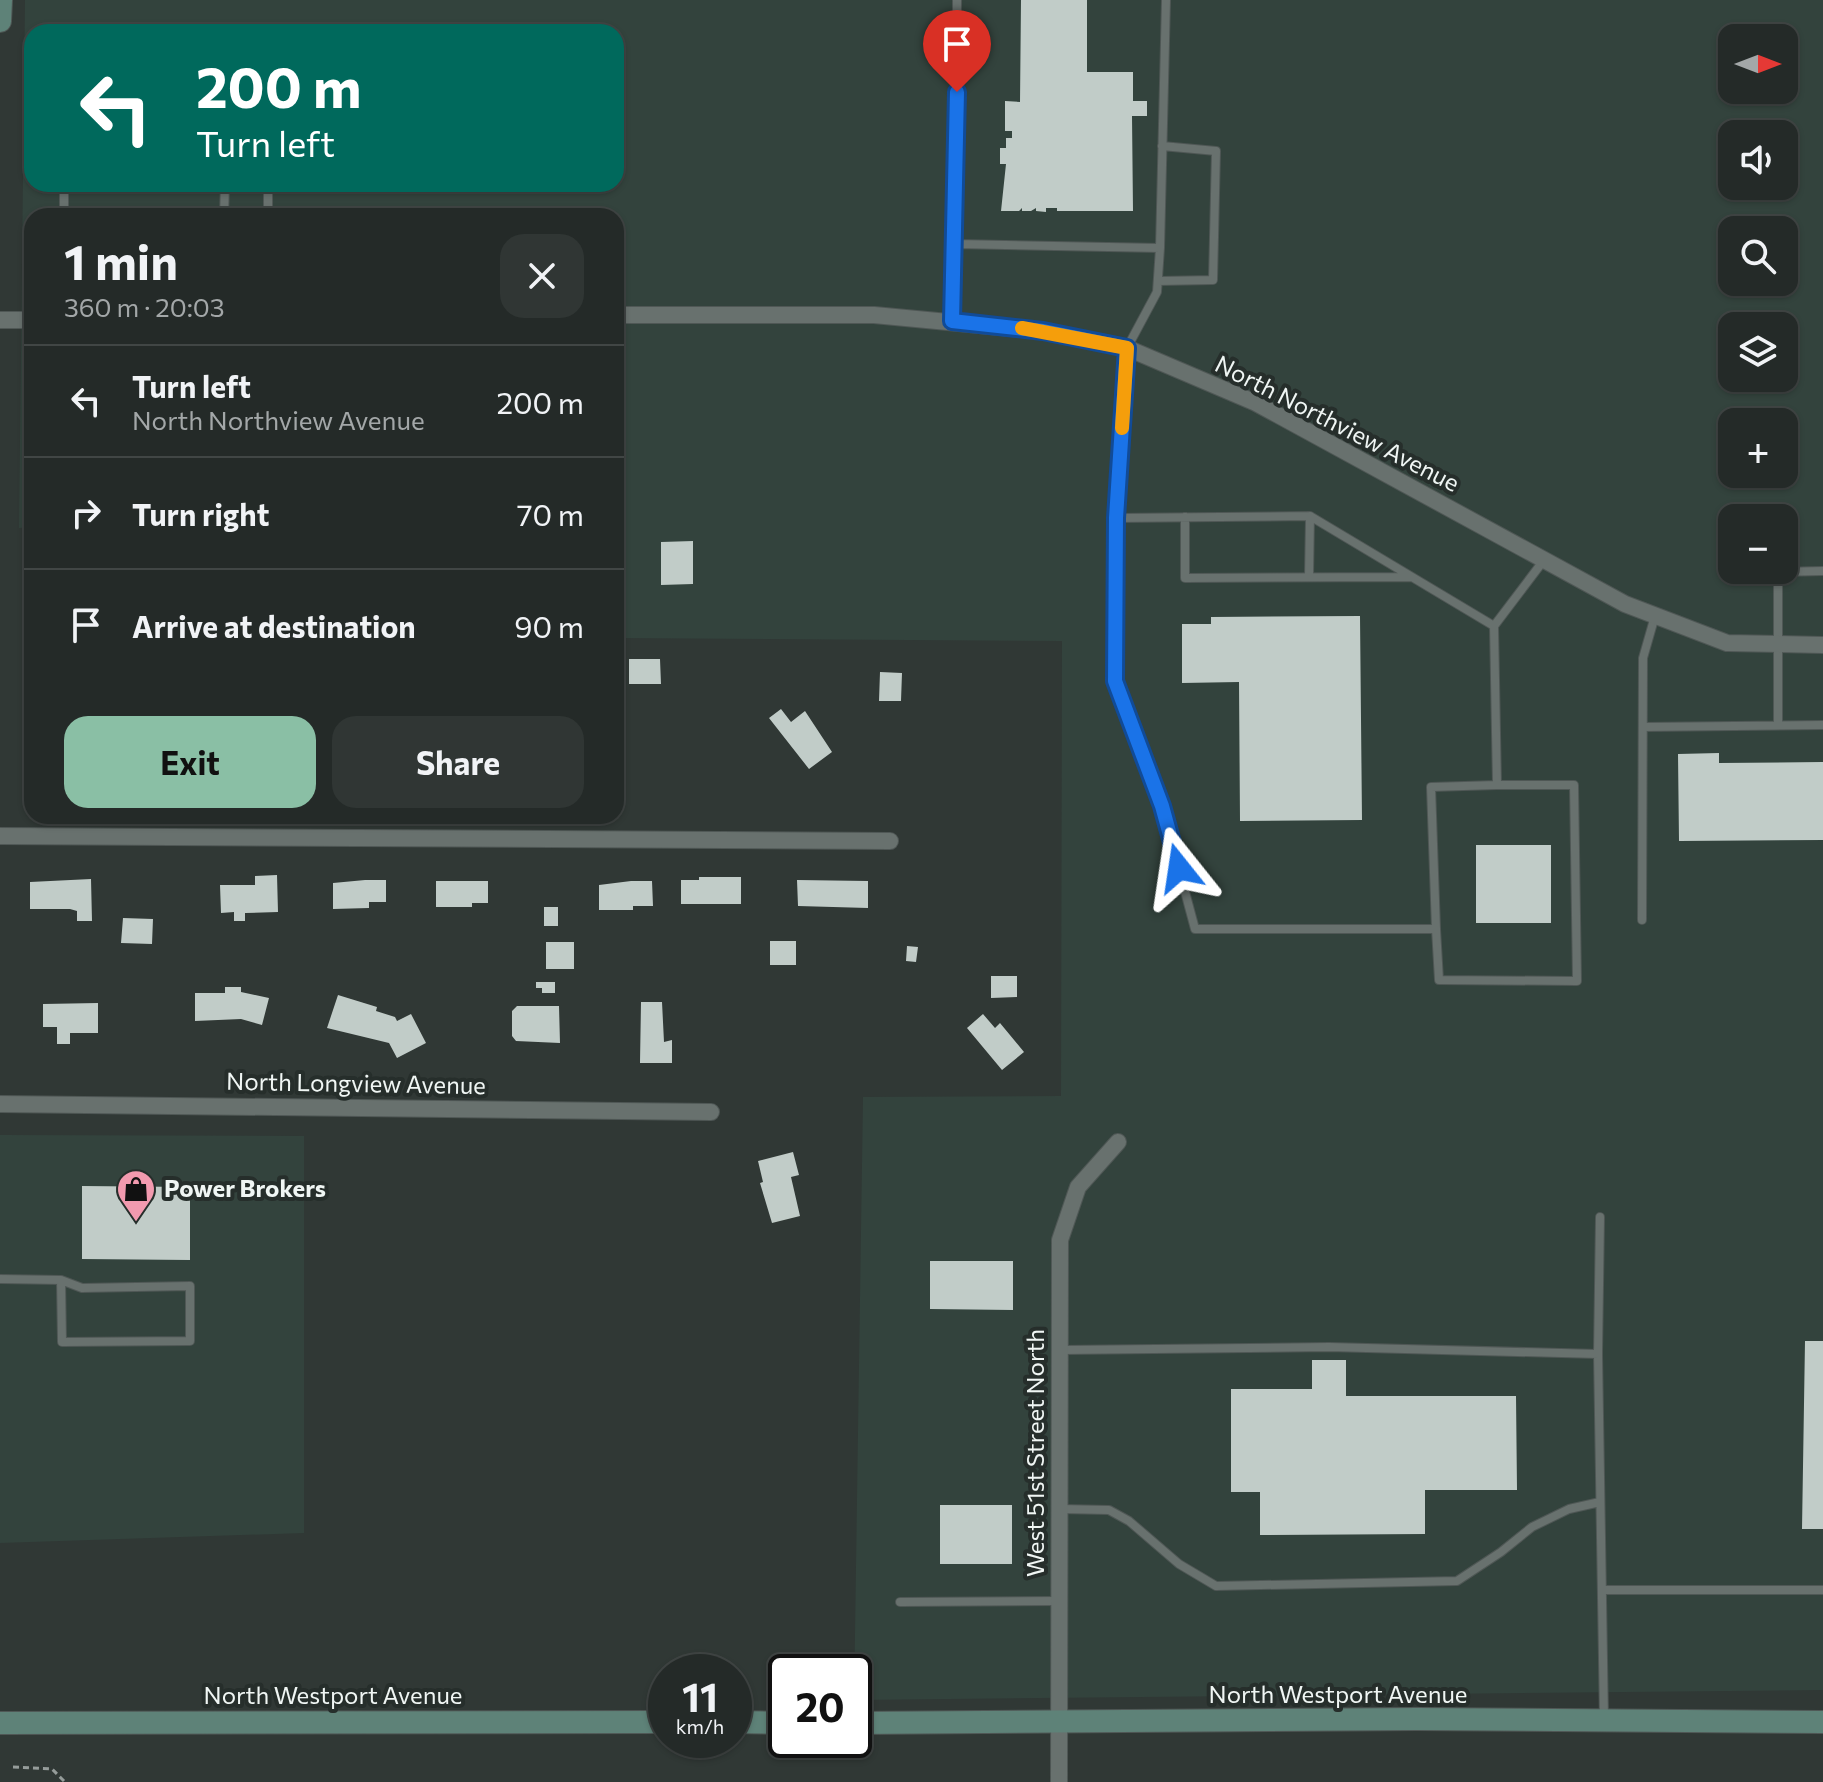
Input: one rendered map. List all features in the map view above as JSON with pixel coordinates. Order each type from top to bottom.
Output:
[{"type":"main road","points":[[0,21],[1,0]]},
{"type":"main road","name":"North Westport Avenue","points":[[0,1723],[648,1722]]},
{"type":"main road","name":"North Westport Avenue","points":[[872,1723],[1823,1722]]},
{"type":"street","name":"North Northview Avenue","points":[[624,315],[874,315],[1043,331],[1127,348],[1256,403],[1625,604],[1727,643],[1823,645]]},
{"type":"street","points":[[0,320],[24,320]]},
{"type":"street","points":[[0,836],[890,841]]},
{"type":"street","name":"North Longview Avenue","points":[[0,1104],[711,1112]]},
{"type":"street","name":"West 51st Street North","points":[[1059,1782],[1060,1240],[1078,1187],[1118,1142]]},
{"type":"lane","points":[[952,321],[956,244],[957,0]]},
{"type":"lane","points":[[1166,0],[1158,281],[1157,292],[1127,348],[1116,518],[1115,681],[1162,806],[1195,929],[1436,929]]},
{"type":"lane","points":[[1158,281],[1213,280],[1216,151],[1162,146]]},
{"type":"lane","points":[[956,244],[1160,248]]},
{"type":"lane","points":[[1116,518],[1310,516],[1494,626]]},
{"type":"lane","points":[[1309,577],[1310,516]]},
{"type":"lane","points":[[1185,517],[1185,578],[1412,577]]},
{"type":"lane","points":[[1497,785],[1494,626],[1544,560]]},
{"type":"lane","points":[[1778,725],[1778,572],[1823,571]]},
{"type":"lane","points":[[1642,920],[1643,658],[1655,616]]},
{"type":"lane","points":[[1643,727],[1823,725]]},
{"type":"lane","points":[[1497,785],[1574,785],[1577,981],[1439,980],[1431,787],[1497,785]]},
{"type":"lane","points":[[1600,1217],[1598,1354],[1604,1721]]},
{"type":"lane","points":[[0,1279],[61,1280],[82,1288],[190,1286],[190,1341],[62,1342],[61,1280]]},
{"type":"lane","points":[[1061,1350],[1359,1348],[1598,1354]]},
{"type":"lane","points":[[1060,1509],[1109,1510],[1129,1521],[1179,1564],[1216,1586],[1231,1586],[1457,1581],[1532,1527],[1569,1509],[1600,1502]]},
{"type":"lane","points":[[1602,1590],[1823,1590]]},
{"type":"lane","points":[[900,1602],[1060,1601]]},
{"type":"path","points":[[13,1767],[52,1769],[65,1782]]},
{"type":"shaded area","points":[[25,0],[1823,0],[1823,1690],[872,1700],[872,1654],[855,1654],[863,1097],[1061,1096],[1062,641],[624,638],[624,208],[24,208],[24,528],[19,528],[24,88],[24,192],[624,192],[624,24],[25,24]]},
{"type":"shaded area","points":[[0,1135],[304,1136],[304,1533],[0,1543]]},
{"type":"building","points":[[1021,0],[1087,0],[1087,72],[1133,72],[1133,101],[1147,101],[1147,116],[1132,116],[1133,211],[1057,211],[1057,208],[1046,208],[1046,212],[1036,211],[1036,208],[1022,211],[1022,208],[1019,211],[1001,211],[1006,164],[1000,164],[1000,148],[1006,148],[1006,138],[1012,138],[1012,131],[1005,131],[1005,101],[1020,102]]},
{"type":"building","points":[[693,541],[693,584],[661,585],[661,542]]},
{"type":"building","points":[[1360,616],[1362,820],[1240,821],[1239,682],[1182,683],[1182,624],[1211,624],[1211,617]]},
{"type":"building","points":[[629,659],[660,659],[661,684],[629,684]]},
{"type":"building","points":[[880,672],[902,673],[901,701],[879,701]]},
{"type":"building","points":[[781,709],[791,722],[805,711],[832,752],[809,769],[769,718]]},
{"type":"building","points":[[1719,753],[1719,763],[1823,762],[1823,840],[1679,841],[1678,754]]},
{"type":"building","points":[[1476,845],[1551,845],[1551,923],[1476,923]]},
{"type":"building","points":[[277,875],[278,912],[245,913],[245,921],[234,921],[234,912],[221,913],[220,885],[255,885],[255,876]]},
{"type":"building","points":[[699,877],[741,877],[741,904],[681,904],[681,880],[699,880]]},
{"type":"building","points":[[91,879],[92,921],[77,921],[77,911],[70,909],[30,909],[30,882]]},
{"type":"building","points":[[386,880],[386,902],[369,902],[369,908],[333,909],[333,883]]},
{"type":"building","points":[[797,880],[868,881],[868,908],[798,906]]},
{"type":"building","points":[[436,881],[488,881],[488,903],[472,903],[472,907],[436,907]]},
{"type":"building","points":[[652,881],[653,906],[633,906],[633,910],[599,910],[599,885]]},
{"type":"building","points":[[544,907],[558,907],[558,926],[544,926]]},
{"type":"building","points":[[123,918],[153,919],[152,944],[121,943]]},
{"type":"building","points":[[770,941],[796,941],[796,965],[770,965]]},
{"type":"building","points":[[546,942],[574,942],[574,969],[546,969]]},
{"type":"building","points":[[907,946],[918,947],[916,962],[906,961]]},
{"type":"building","points":[[991,976],[1017,976],[1017,997],[991,998]]},
{"type":"building","points":[[536,982],[555,982],[555,993],[542,993],[542,988],[536,988]]},
{"type":"building","points":[[225,987],[241,987],[241,992],[269,998],[262,1025],[241,1019],[195,1021],[195,993],[225,993]]},
{"type":"building","points":[[338,995],[377,1007],[376,1011],[395,1017],[397,1021],[411,1014],[426,1043],[397,1058],[389,1043],[327,1028]]},
{"type":"building","points":[[641,1002],[662,1002],[664,1042],[672,1040],[672,1063],[640,1063]]},
{"type":"building","points":[[98,1003],[98,1033],[70,1033],[70,1044],[57,1044],[57,1027],[43,1027],[43,1004]]},
{"type":"building","points":[[517,1006],[559,1006],[560,1043],[516,1041],[512,1036],[512,1011]]},
{"type":"building","points":[[983,1014],[995,1028],[1000,1023],[1024,1052],[1002,1070],[967,1028]]},
{"type":"building","points":[[793,1152],[799,1175],[791,1177],[800,1216],[772,1223],[760,1183],[763,1182],[758,1161]]},
{"type":"building","name":"Power Brokers","points":[[82,1186],[190,1187],[190,1260],[82,1259]]},
{"type":"building","points":[[930,1261],[1013,1261],[1013,1310],[930,1309]]},
{"type":"building","points":[[1805,1341],[1823,1341],[1823,1529],[1802,1529]]},
{"type":"building","points":[[1312,1360],[1346,1360],[1346,1396],[1516,1396],[1517,1490],[1425,1490],[1425,1534],[1260,1535],[1260,1492],[1231,1492],[1231,1389],[1312,1389]]},
{"type":"building","points":[[940,1505],[1012,1505],[1012,1564],[940,1564]]},
{"type":"slow traffic","points":[[1022,328],[1127,348],[1122,428]]},
{"type":"place","name":"Power Brokers","points":[[136,1223]]},
{"type":"route","points":[[957,92],[952,321],[1043,331],[1127,348],[1116,518],[1115,681],[1162,806],[1179,868]]}]
